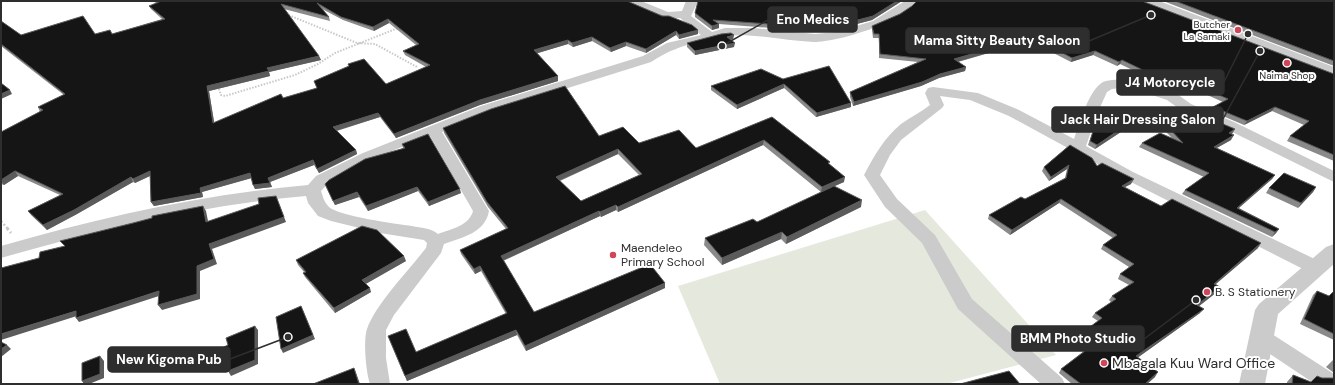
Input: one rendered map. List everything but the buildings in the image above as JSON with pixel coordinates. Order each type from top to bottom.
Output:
[{"type":"street","points":[[631,1],[667,16],[685,14]]},
{"type":"street","points":[[692,1],[685,14],[686,19],[710,36]]},
{"type":"street","points":[[1,252],[63,234],[178,209],[261,195],[313,190],[322,178],[368,156],[511,101],[647,59],[671,46],[724,32],[738,31],[815,38],[837,35],[877,23],[912,1]]},
{"type":"street","points":[[1146,1],[1334,73]]},
{"type":"street","points":[[1078,148],[1090,114],[1101,90],[1108,86],[1128,83],[1142,86],[1172,97],[1190,109],[1229,125],[1334,177]]},
{"type":"street","points":[[1055,384],[965,304],[928,239],[891,203],[872,175],[889,144],[907,127],[938,105],[932,93],[934,91],[968,94],[1014,113],[1128,175],[1315,267]]},
{"type":"street","points":[[434,131],[481,211],[479,220],[469,228],[436,241]]},
{"type":"street","points":[[313,190],[316,203],[324,212],[337,217],[380,227],[429,235],[436,241]]},
{"type":"street","points":[[380,384],[376,358],[376,330],[386,310],[435,249],[436,241]]},
{"type":"street","points":[[1252,384],[1268,310],[1315,267],[1334,252]]},
{"type":"street","points":[[1262,338],[1332,384]]},
{"type":"path","points":[[283,12],[357,43],[375,44],[418,67]]},
{"type":"path","points":[[217,84],[221,95],[225,96],[264,85],[295,75],[318,64],[335,53],[357,43],[401,27]]},
{"type":"shaded area","points":[[925,210],[1056,355],[946,384],[720,384],[678,286]]},
{"type":"place","name":"Mama Sitty Beauty Saloon","points":[[1151,15]]},
{"type":"place","name":"Butcher La Samaki","points":[[1238,30]]},
{"type":"place","name":"J4 Motorcycle","points":[[1248,34]]},
{"type":"place","name":"Eno Medics","points":[[722,46]]},
{"type":"place","name":"Jack Hair Dressing Salon","points":[[1260,51]]},
{"type":"place","name":"Naima Shop","points":[[1287,63]]},
{"type":"place","name":"Maendeleo Primary School","points":[[613,255]]},
{"type":"place","name":"B. S Stationery","points":[[1207,292]]},
{"type":"place","name":"BMM Photo Studio","points":[[1196,300]]},
{"type":"place","name":"New Kigoma Pub","points":[[288,337]]},
{"type":"place","name":"Mbagala Kuu Ward Office","points":[[1104,363]]}]
